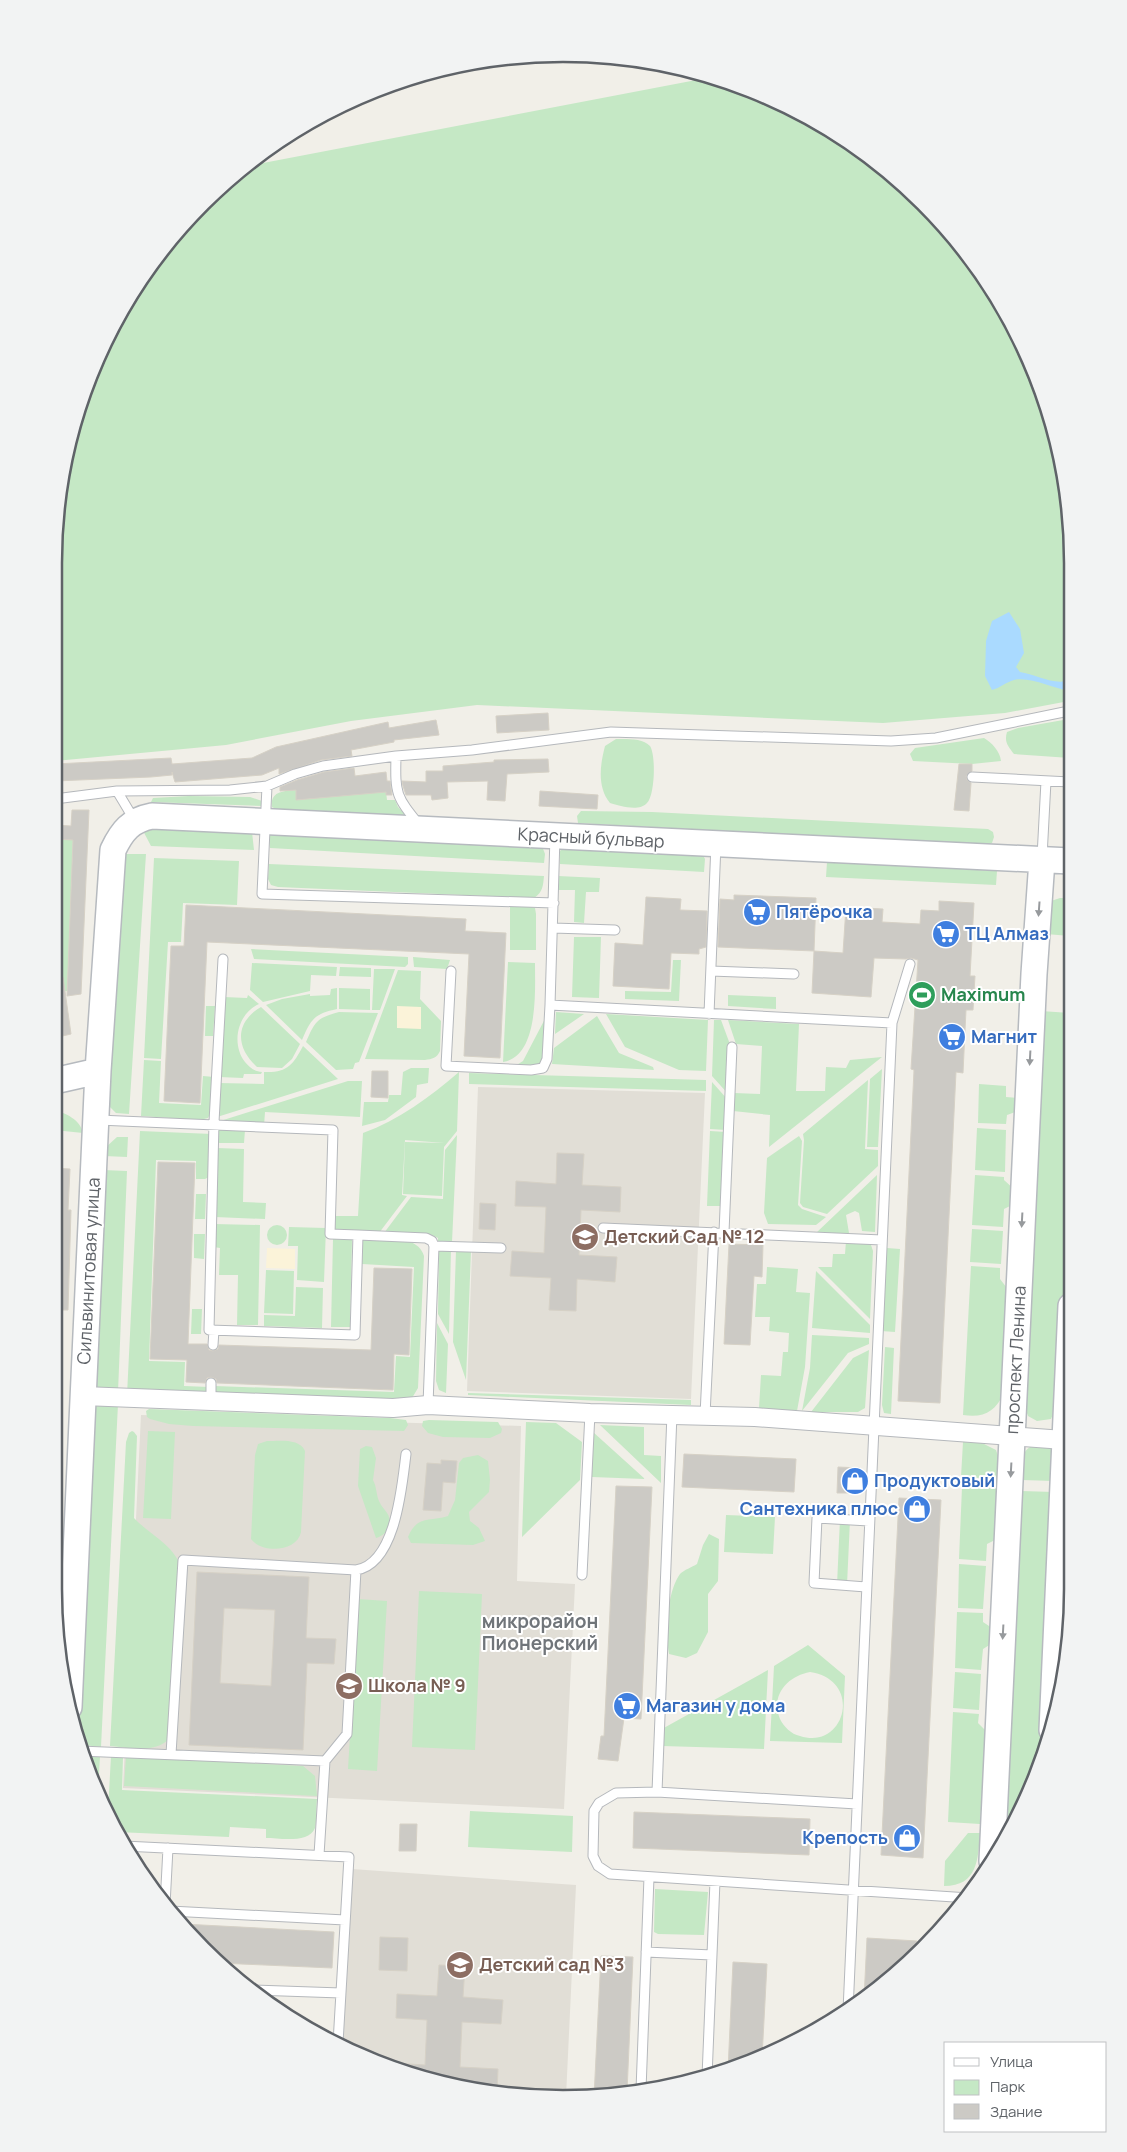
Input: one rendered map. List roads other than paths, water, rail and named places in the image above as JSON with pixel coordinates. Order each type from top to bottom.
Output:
[{"type":"street","name":"Красный бульвар","points":[[127,828],[152,816],[1064,861]]},
{"type":"street","name":"Сильвинитовая улица","points":[[70,1676],[98,1071],[114,850],[127,828]]},
{"type":"street","name":"проспект Ленина","points":[[993,1846],[1034,974],[1042,860]]},
{"type":"street","points":[[62,1079],[98,1071]]},
{"type":"street","points":[[83,1396],[394,1408],[428,1405],[590,1413],[672,1414],[1064,1440],[1058,1668]]},
{"type":"lane","points":[[62,798],[117,791],[230,790],[267,786],[295,774],[323,766],[396,756],[472,750],[611,732],[891,741],[936,738],[1064,712]]},
{"type":"lane","points":[[396,756],[396,790],[399,799],[423,829]]},
{"type":"lane","points":[[972,777],[1064,782]]},
{"type":"lane","points":[[1042,860],[1046,781]]},
{"type":"lane","points":[[267,786],[262,894],[554,902]]},
{"type":"lane","points":[[117,791],[127,828]]},
{"type":"lane","points":[[451,971],[446,1066],[530,1070],[542,1068],[548,1053],[556,836]]},
{"type":"lane","points":[[709,1014],[716,844]]},
{"type":"lane","points":[[553,928],[614,930]]},
{"type":"lane","points":[[223,960],[214,1126],[210,1330],[355,1336],[358,1235]]},
{"type":"lane","points":[[848,2000],[892,1023],[910,964]]},
{"type":"lane","points":[[710,971],[794,974]]},
{"type":"lane","points":[[550,1005],[892,1023]]},
{"type":"lane","points":[[705,1416],[732,1047]]},
{"type":"lane","points":[[96,1119],[214,1126],[333,1130],[330,1234],[426,1238],[432,1240],[434,1246],[428,1405]]},
{"type":"lane","points":[[603,1228],[882,1240]]},
{"type":"lane","points":[[434,1246],[501,1248]]},
{"type":"lane","points":[[214,1330],[214,1345]]},
{"type":"lane","points":[[211,1401],[212,1383]]},
{"type":"lane","points":[[582,1575],[590,1413]]},
{"type":"lane","points":[[657,1792],[672,1414]]},
{"type":"lane","points":[[171,1754],[182,1560],[356,1570],[366,1566],[376,1558],[392,1530],[398,1506],[406,1454]]},
{"type":"lane","points":[[866,1586],[814,1583],[817,1518],[869,1521]]},
{"type":"lane","points":[[320,1855],[325,1761],[347,1734],[356,1570]]},
{"type":"lane","points":[[90,1751],[325,1761]]},
{"type":"lane","points":[[857,1804],[657,1792],[616,1793],[599,1803],[594,1812],[593,1856],[598,1866],[610,1874],[958,1897]]},
{"type":"lane","points":[[135,1846],[349,1857],[338,2036]]},
{"type":"lane","points":[[166,1893],[168,1848]]},
{"type":"lane","points":[[641,2083],[649,1877]]},
{"type":"lane","points":[[707,2068],[715,1881]]},
{"type":"lane","points":[[181,1912],[346,1920]]},
{"type":"lane","points":[[646,1952],[712,1955]]},
{"type":"lane","points":[[265,1990],[341,1993]]},
{"type":"water","points":[[1009,612],[1020,629],[1024,653],[1016,667],[1020,672],[1051,681],[1064,681],[1064,690],[1020,679],[992,690],[985,676],[986,641],[992,621]]},
{"type":"place","name":"Пятёрочка","points":[[757,912]]},
{"type":"place","name":"ТЦ Алмаз","points":[[946,934]]},
{"type":"place","name":"Maximum","points":[[922,995]]},
{"type":"place","name":"Магнит","points":[[952,1037]]},
{"type":"place","name":"Детский Сад № 12","points":[[585,1237]]},
{"type":"place","name":"Продуктовый","points":[[855,1481]]},
{"type":"place","name":"Сантехника плюс","points":[[917,1509]]},
{"type":"place","name":"Школа № 9","points":[[349,1686]]},
{"type":"place","name":"Магазин у дома","points":[[627,1706]]},
{"type":"place","name":"Крепость","points":[[907,1838]]},
{"type":"place","name":"Детский сад №3","points":[[460,1965]]},
{"type":"district","name":"микрорайон Пионерский","points":[[540,1632]]}]
